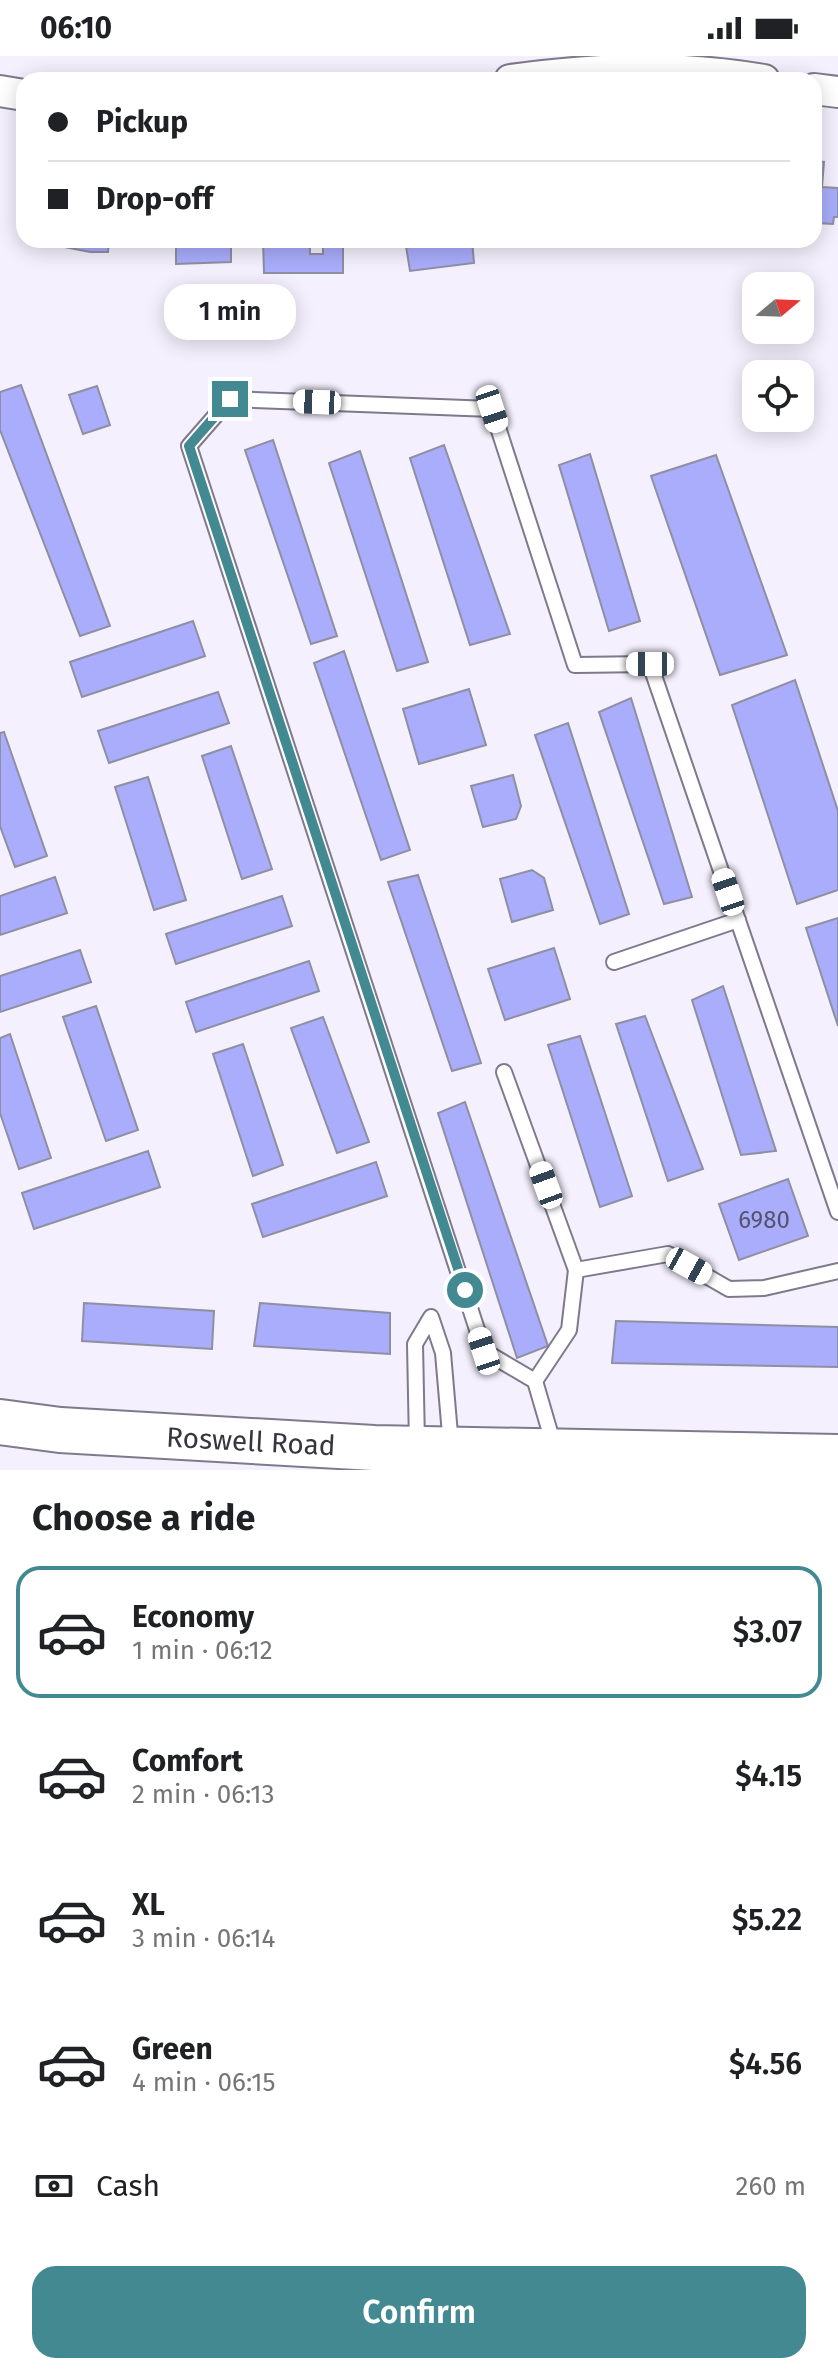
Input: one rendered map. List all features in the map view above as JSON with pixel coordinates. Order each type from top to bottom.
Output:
[{"type":"main road","name":"Roswell Road","points":[[0,1422],[60,1430],[450,1455],[838,1457]]},
{"type":"street","points":[[591,72],[641,67],[716,72]]},
{"type":"lane","points":[[557,1454],[535,1381],[484,1351],[189,446],[230,399],[492,409],[575,665],[650,664],[838,1212]]},
{"type":"lane","points":[[614,962],[738,920]]},
{"type":"lane","points":[[504,1072],[576,1270],[569,1330],[535,1381]]},
{"type":"lane","points":[[576,1270],[668,1254],[729,1289],[764,1288],[838,1271]]},
{"type":"lane","points":[[431,1317],[443,1353],[450,1455],[415,1344],[431,1317]]},
{"type":"building","points":[[822,187],[838,188],[838,217],[834,217],[833,224],[822,223]]},
{"type":"building","points":[[70,248],[108,248],[108,252]]},
{"type":"building","points":[[176,248],[231,248],[231,262],[176,264]]},
{"type":"building","points":[[263,248],[310,248],[310,254],[323,254],[323,248],[343,248],[343,273],[264,273]]},
{"type":"building","points":[[406,248],[473,248],[474,263],[410,271]]},
{"type":"building","points":[[21,385],[110,626],[80,636],[0,430],[0,392]]},
{"type":"building","points":[[97,386],[110,425],[83,434],[69,395]]},
{"type":"building","points":[[273,440],[337,636],[311,644],[245,450]]},
{"type":"building","points":[[444,445],[510,634],[470,645],[410,458]]},
{"type":"building","points":[[360,451],[428,662],[397,671],[329,463]]},
{"type":"building","points":[[590,454],[640,621],[609,631],[559,465]]},
{"type":"building","points":[[716,455],[787,655],[720,675],[651,476]]},
{"type":"building","points":[[193,621],[205,656],[82,697],[70,662]]},
{"type":"building","points":[[344,651],[410,850],[381,860],[314,663]]},
{"type":"building","points":[[795,680],[838,811],[838,890],[797,904],[732,705]]},
{"type":"building","points":[[469,689],[486,745],[419,764],[403,709]]},
{"type":"building","points":[[218,692],[229,723],[109,763],[98,731]]},
{"type":"building","points":[[631,698],[692,897],[664,904],[599,712]]},
{"type":"building","points":[[568,723],[629,914],[600,924],[535,735]]},
{"type":"building","points":[[4,732],[47,856],[15,867],[0,826],[0,733]]},
{"type":"building","points":[[231,746],[272,869],[242,879],[202,756]]},
{"type":"building","points":[[513,775],[521,806],[516,819],[483,827],[471,786]]},
{"type":"building","points":[[148,777],[186,900],[154,910],[115,787]]},
{"type":"building","points":[[532,870],[544,878],[553,910],[512,922],[500,879]]},
{"type":"building","points":[[418,875],[481,1063],[452,1071],[388,882]]},
{"type":"building","points":[[55,877],[67,913],[0,935],[0,896]]},
{"type":"building","points":[[282,896],[292,926],[176,964],[166,934]]},
{"type":"building","points":[[838,918],[838,1026],[806,928]]},
{"type":"building","points":[[554,948],[570,999],[505,1020],[488,969]]},
{"type":"building","points":[[80,950],[91,982],[0,1012],[0,976]]},
{"type":"building","points":[[309,961],[319,991],[196,1032],[186,1002]]},
{"type":"building","points":[[723,986],[776,1151],[741,1155],[692,1000]]},
{"type":"building","points":[[96,1006],[138,1130],[106,1141],[63,1017]]},
{"type":"building","points":[[645,1016],[703,1169],[668,1181],[616,1024]]},
{"type":"building","points":[[323,1017],[369,1142],[337,1153],[291,1028]]},
{"type":"building","points":[[10,1034],[51,1158],[19,1169],[0,1113],[0,1038]]},
{"type":"building","points":[[580,1036],[632,1196],[600,1207],[548,1045]]},
{"type":"building","points":[[243,1044],[283,1165],[253,1176],[213,1054]]},
{"type":"building","points":[[465,1102],[548,1346],[517,1358],[438,1113]]},
{"type":"building","points":[[148,1151],[160,1187],[34,1229],[22,1193]]},
{"type":"building","points":[[376,1162],[387,1196],[263,1237],[252,1204]]},
{"type":"building","points":[[788,1179],[808,1236],[739,1260],[719,1204]]},
{"type":"building","points":[[84,1303],[214,1311],[212,1349],[82,1341]]},
{"type":"building","points":[[260,1303],[390,1313],[390,1354],[254,1346]]},
{"type":"building","points":[[616,1321],[838,1327],[838,1367],[612,1363]]},
{"type":"route","points":[[230,399],[189,446],[465,1290]]}]
